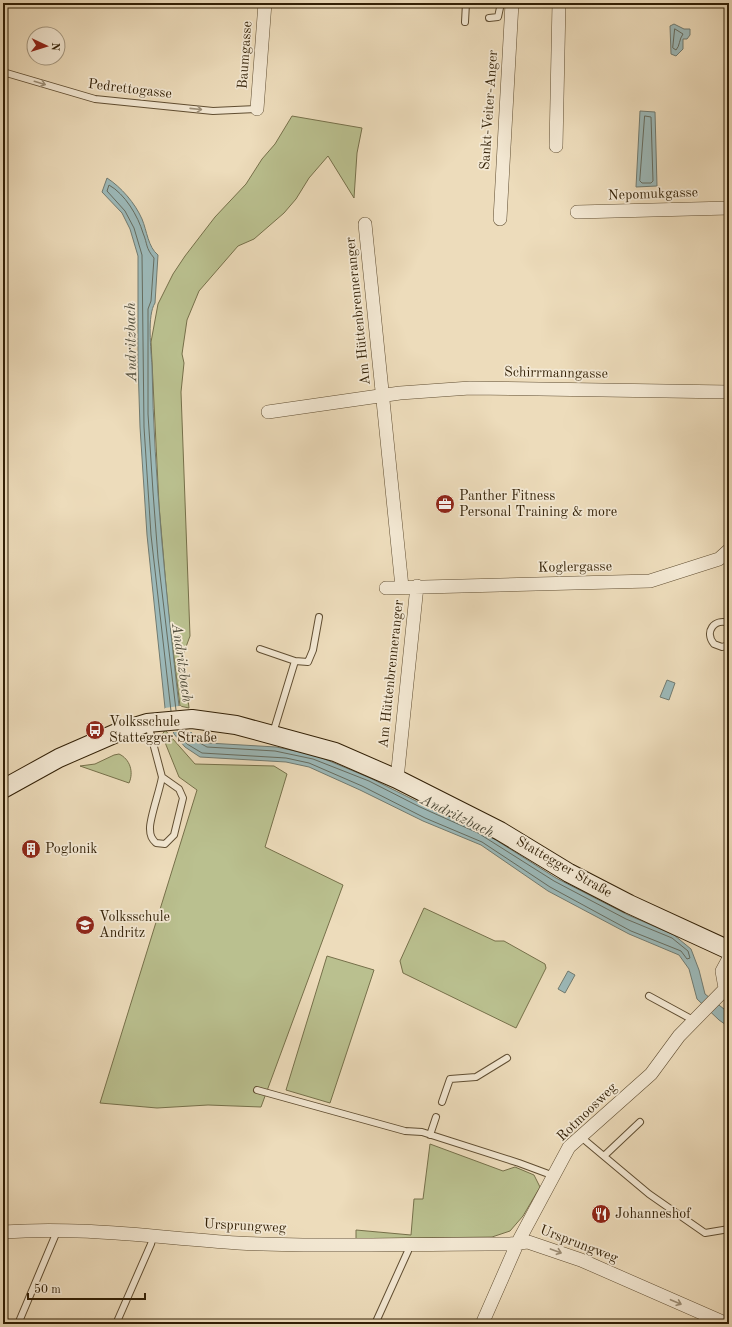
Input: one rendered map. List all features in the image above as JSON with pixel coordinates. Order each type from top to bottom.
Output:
[{"type":"street","name":"Baumgasse","points":[[258,109],[265,3]]},
{"type":"street","name":"Sankt-Veiter-Anger","points":[[500,219],[512,3]]},
{"type":"street","points":[[556,146],[559,3]]},
{"type":"street","name":"Nepomukgasse","points":[[577,212],[729,208]]},
{"type":"street","name":"Am Hüttenbrenneranger","points":[[365,224],[402,587]]},
{"type":"street","name":"Schirrmanngasse","points":[[383,395],[470,388],[729,392]]},
{"type":"street","name":"Am Hüttenbrenneranger","points":[[268,412],[383,395]]},
{"type":"street","name":"Koglergasse","points":[[417,586],[650,581],[719,559],[729,550]]},
{"type":"street","name":"Am Hüttenbrenneranger","points":[[386,588],[417,586],[397,779]]},
{"type":"street","name":"Stattegger Straße","points":[[3,789],[59,758],[121,731],[147,723],[192,719],[236,725],[336,752],[397,779],[500,831],[569,873],[629,904],[729,950]]},
{"type":"street","name":"Rotmoosweg","points":[[482,1324],[518,1242],[569,1147],[651,1074],[678,1036],[727,986],[722,972],[729,958]]},
{"type":"street","name":"Ursprungweg","points":[[3,1232],[58,1229],[283,1244],[510,1244],[528,1242],[581,1260],[727,1324]]},
{"type":"lane","points":[[465,22],[466,3]]},
{"type":"lane","points":[[489,18],[498,17],[501,3]]},
{"type":"lane","name":"Pedrettogasse","points":[[3,72],[95,99],[213,111],[258,109]]},
{"type":"lane","points":[[260,649],[295,661],[308,662],[313,650],[320,617]]},
{"type":"lane","points":[[729,623],[721,621],[717,622],[711,628],[710,632],[714,644],[722,647],[729,645]]},
{"type":"lane","points":[[273,734],[295,661]]},
{"type":"lane","points":[[147,723],[162,777],[160,791],[149,827],[151,838],[156,843],[165,844],[174,835],[183,798],[179,789],[162,777]]},
{"type":"lane","points":[[649,996],[696,1017]]},
{"type":"lane","points":[[442,1102],[450,1079],[476,1077],[507,1058]]},
{"type":"lane","points":[[257,1090],[405,1131],[430,1135],[519,1163],[554,1176]]},
{"type":"lane","points":[[430,1135],[436,1118]]},
{"type":"lane","points":[[604,1156],[640,1122]]},
{"type":"lane","points":[[581,1137],[649,1194],[705,1233],[729,1229]]},
{"type":"lane","points":[[18,1324],[58,1229]]},
{"type":"lane","points":[[116,1324],[151,1244],[153,1236]]},
{"type":"lane","points":[[376,1324],[408,1252],[409,1244]]},
{"type":"green space","points":[[292,116],[362,128],[357,153],[354,198],[328,156],[309,178],[296,199],[284,213],[254,239],[238,246],[199,291],[187,320],[182,354],[184,363],[181,392],[190,636],[183,655],[189,708],[180,706],[168,609],[159,505],[151,342],[158,304],[173,274],[215,217],[246,184],[262,159],[275,144]]},
{"type":"green space","points":[[165,730],[195,764],[274,766],[287,774],[265,847],[343,885],[261,1107],[208,1105],[157,1108],[100,1103],[197,790],[179,777],[162,735]]},
{"type":"green space","points":[[119,754],[126,759],[130,766],[131,775],[129,783],[80,766],[95,764]]},
{"type":"green space","points":[[424,908],[495,941],[504,941],[545,964],[546,968],[516,1028],[403,973],[400,961]]},
{"type":"green space","points":[[327,956],[374,970],[330,1103],[286,1090]]},
{"type":"green space","points":[[430,1144],[503,1171],[515,1167],[534,1175],[540,1187],[523,1216],[510,1231],[492,1237],[356,1239],[356,1230],[411,1235],[414,1199],[423,1199]]},
{"type":"water","points":[[674,24],[684,29],[690,29],[690,35],[687,39],[683,39],[683,49],[676,56],[671,54],[670,26]]},
{"type":"water","points":[[640,111],[655,112],[657,186],[636,187]]},
{"type":"water","points":[[107,178],[132,201],[136,207],[142,219],[152,248],[158,255],[155,303],[151,316],[150,333],[158,494],[165,578],[179,706],[192,734],[208,743],[276,747],[315,755],[370,778],[422,804],[480,830],[556,878],[628,915],[674,935],[691,949],[699,970],[705,994],[729,1013],[729,1027],[719,1020],[697,999],[689,969],[679,955],[629,934],[548,891],[481,845],[423,821],[309,767],[286,762],[200,757],[185,747],[174,734],[165,708],[147,535],[140,427],[138,364],[138,256],[130,229],[122,213],[102,192]]},
{"type":"water","points":[[667,680],[675,683],[669,700],[660,697]]},
{"type":"water","points":[[568,971],[575,975],[565,993],[558,989]]},
{"type":"pier","points":[[181,706],[193,732],[171,732],[164,711],[165,708]]},
{"type":"place","name":"Panther Fitness Personal Training & more","points":[[445,504]]},
{"type":"place","name":"Volksschule Stattegger Straße","points":[[95,730]]},
{"type":"place","name":"Poglonik","points":[[31,849]]},
{"type":"place","name":"Volksschule Andritz","points":[[85,925]]},
{"type":"place","name":"Johanneshof","points":[[601,1214]]},
{"type":"water label","name":"Andritzbach","points":[[132,342]]},
{"type":"water label","name":"Andritzbach","points":[[181,663]]},
{"type":"water label","name":"Andritzbach","points":[[457,817]]}]
